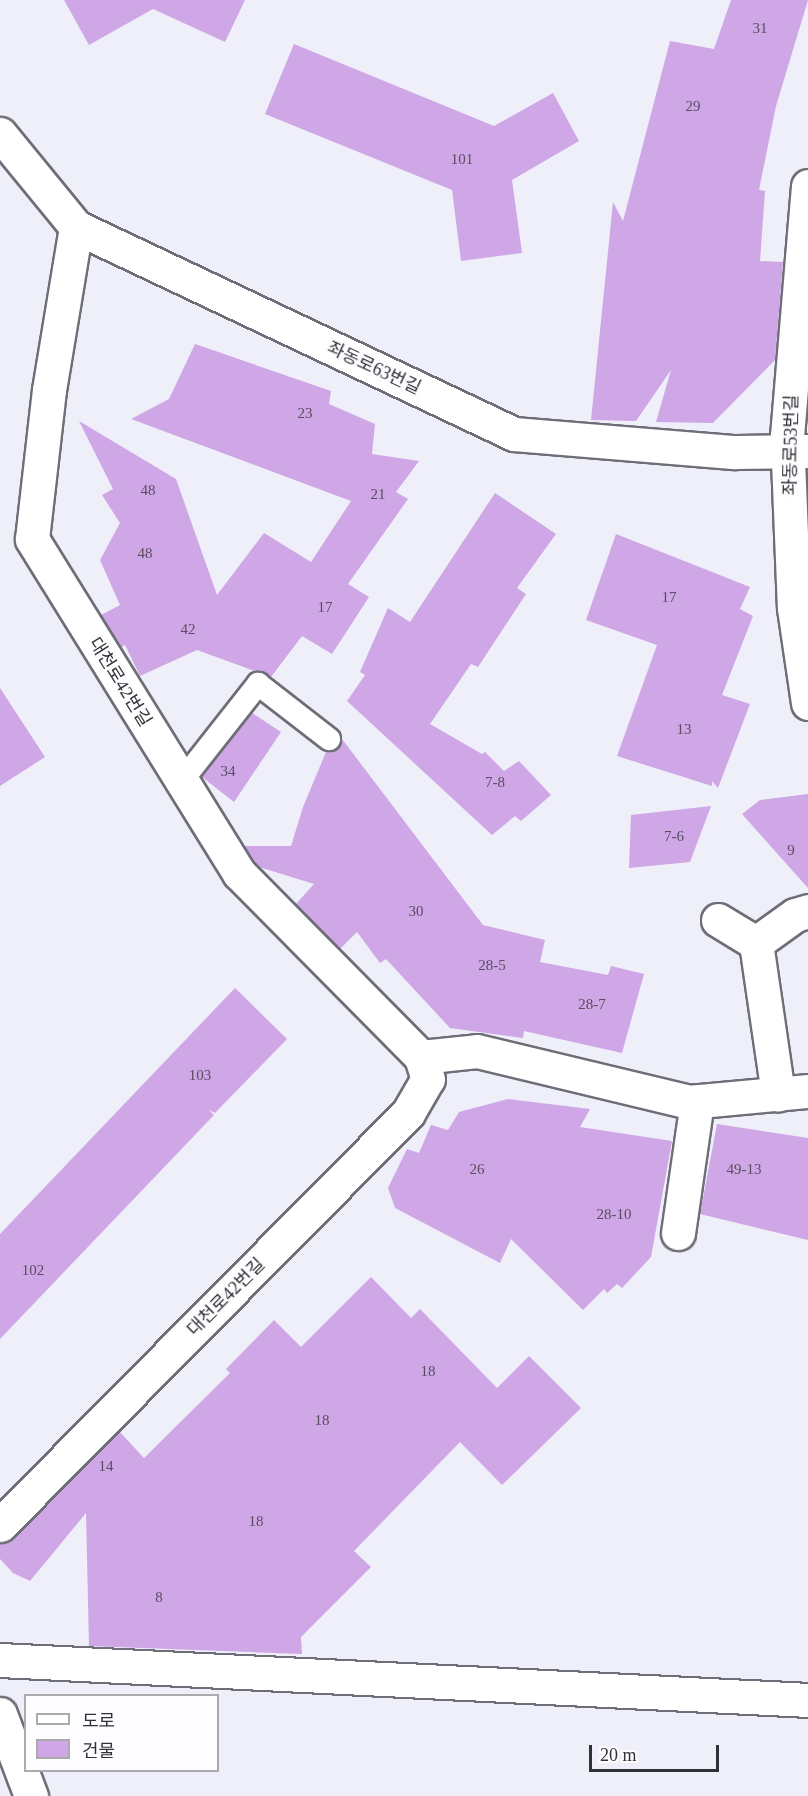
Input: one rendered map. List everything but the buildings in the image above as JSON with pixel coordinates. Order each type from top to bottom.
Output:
[{"type":"street","name":"좌동로63번길","points":[[0,134],[76,227],[514,434],[735,452],[798,450]]},
{"type":"street","name":"좌동로53번길","points":[[808,186],[794,608],[808,703]]},
{"type":"street","name":"대천로42번길","points":[[0,1525],[408,1113],[428,1079],[422,1057],[239,873],[32,539],[49,390],[76,227]]},
{"type":"street","points":[[756,942],[795,915],[808,911]]},
{"type":"street","points":[[422,1057],[477,1051],[689,1102],[793,1092],[756,942],[718,920]]},
{"type":"street","points":[[678,1233],[697,1101]]},
{"type":"street","points":[[0,1660],[808,1700]]},
{"type":"street","points":[[0,1714],[31,1796]]},
{"type":"lane","points":[[181,782],[258,684],[329,739]]}]
